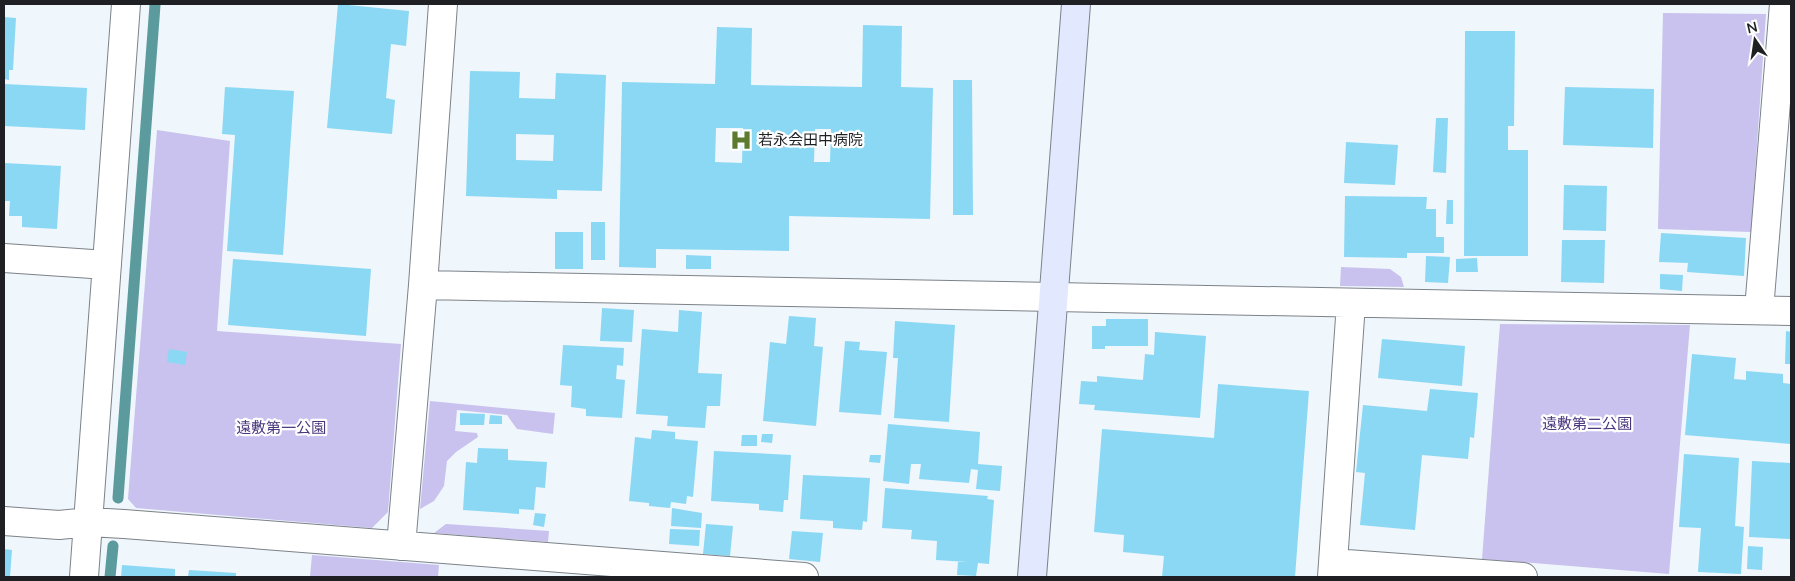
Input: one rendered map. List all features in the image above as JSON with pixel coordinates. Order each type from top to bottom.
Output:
[{"type":"street","points":[[84,577],[126,4]]},
{"type":"street","points":[[401,546],[423,285],[443,4]]},
{"type":"street","points":[[1032,577],[1076,4]]},
{"type":"street","points":[[1759,310],[1784,4]]},
{"type":"street","points":[[4,258],[107,265]]},
{"type":"street","points":[[423,285],[1791,311]]},
{"type":"street","points":[[1351,303],[1332,570],[1523,577]]},
{"type":"street","points":[[4,521],[59,525],[89,522],[804,577]]},
{"type":"green space","points":[[1663,13],[1766,14],[1751,232],[1658,229]]},
{"type":"green space","name":"遠敷第一公園","points":[[157,130],[230,141],[217,331],[401,344],[388,512],[372,528],[136,508],[128,499]]},
{"type":"green space","points":[[1341,267],[1390,269],[1401,277],[1404,287],[1340,286]]},
{"type":"green space","name":"遠敷第二公園","points":[[1500,324],[1690,325],[1669,574],[1482,559]]},
{"type":"green space","points":[[430,401],[555,413],[553,434],[517,429],[507,415],[457,410],[455,431],[477,433],[478,437],[456,452],[447,461],[444,486],[434,501],[420,509]]},
{"type":"green space","points":[[446,524],[549,531],[548,542],[434,533]]},
{"type":"green space","points":[[312,555],[439,565],[438,577],[310,577]]},
{"type":"building","points":[[338,4],[409,11],[406,46],[391,44],[386,98],[395,100],[392,134],[327,128]]},
{"type":"building","points":[[4,17],[16,18],[13,70],[9,70],[9,80],[4,79]]},
{"type":"building","points":[[863,25],[902,26],[901,87],[933,88],[930,219],[789,216],[789,251],[656,249],[656,268],[619,267],[622,82],[715,84],[717,27],[752,28],[751,85],[862,87]],"holes":[[[716,128],[743,128],[742,163],[715,162]],[[815,129],[831,129],[830,162],[814,162]]]},
{"type":"building","points":[[1465,31],[1515,31],[1514,126],[1508,126],[1508,150],[1528,150],[1528,256],[1464,256]]},
{"type":"building","points":[[470,71],[520,72],[519,98],[555,99],[556,73],[606,75],[602,191],[557,190],[557,199],[466,196]],"holes":[[[516,134],[554,135],[553,161],[516,160]]]},
{"type":"building","points":[[953,80],[972,80],[973,215],[953,215]]},
{"type":"building","points":[[4,84],[87,88],[85,130],[4,126]]},
{"type":"building","points":[[225,87],[294,91],[283,255],[227,251],[235,135],[222,134]]},
{"type":"building","points":[[1565,87],[1654,89],[1653,148],[1563,145]]},
{"type":"building","points":[[1436,118],[1448,118],[1446,173],[1433,172]]},
{"type":"building","points":[[1346,142],[1398,145],[1395,185],[1344,183]]},
{"type":"building","points":[[4,163],[61,166],[57,229],[22,227],[22,216],[9,216],[10,201],[4,201]]},
{"type":"building","points":[[1564,185],[1607,186],[1606,231],[1563,230]]},
{"type":"building","points":[[1345,196],[1427,197],[1426,209],[1436,209],[1436,237],[1444,237],[1444,253],[1407,253],[1407,258],[1344,257]]},
{"type":"building","points":[[1447,200],[1453,200],[1453,224],[1446,224]]},
{"type":"building","points":[[591,222],[605,222],[605,260],[591,260]]},
{"type":"building","points":[[555,232],[583,232],[583,269],[555,269]]},
{"type":"building","points":[[1661,233],[1746,238],[1744,276],[1687,272],[1688,263],[1659,262]]},
{"type":"building","points":[[1562,240],[1605,240],[1604,283],[1561,282]]},
{"type":"building","points":[[686,255],[711,256],[711,269],[686,269]]},
{"type":"building","points":[[1426,256],[1450,257],[1448,283],[1425,282]]},
{"type":"building","points":[[1477,258],[1478,272],[1456,272],[1456,259]]},
{"type":"building","points":[[233,259],[371,269],[366,336],[228,325]]},
{"type":"building","points":[[1660,274],[1683,275],[1682,291],[1660,289]]},
{"type":"building","points":[[602,308],[634,310],[632,342],[600,341]]},
{"type":"building","points":[[679,310],[702,312],[698,373],[722,374],[720,406],[707,406],[705,428],[667,426],[668,416],[636,414],[642,329],[678,332]]},
{"type":"building","points":[[789,316],[816,318],[814,346],[823,347],[816,426],[763,421],[770,342],[786,344]]},
{"type":"building","points":[[1106,319],[1148,319],[1148,346],[1105,346],[1105,349],[1092,349],[1092,326],[1106,326]]},
{"type":"building","points":[[895,321],[955,325],[949,422],[894,418],[898,358],[893,358]]},
{"type":"building","points":[[1786,331],[1791,332],[1791,364],[1785,364]]},
{"type":"building","points":[[1155,332],[1206,336],[1200,418],[1094,410],[1095,405],[1079,404],[1081,381],[1097,382],[1097,376],[1143,380],[1145,354],[1154,355]]},
{"type":"building","points":[[1382,339],[1465,346],[1462,386],[1378,378]]},
{"type":"building","points":[[845,341],[860,342],[859,350],[887,352],[881,415],[839,412]]},
{"type":"building","points":[[563,345],[624,348],[623,366],[617,365],[616,379],[625,380],[622,418],[586,416],[586,409],[571,407],[572,386],[560,385]]},
{"type":"building","points":[[169,349],[187,352],[185,365],[167,362]]},
{"type":"building","points":[[1692,354],[1736,358],[1734,379],[1746,380],[1746,371],[1783,374],[1783,383],[1791,384],[1791,444],[1685,435]]},
{"type":"building","points":[[1218,384],[1309,391],[1295,577],[1162,577],[1164,556],[1123,552],[1124,535],[1094,532],[1102,429],[1214,438]]},
{"type":"building","points":[[1430,389],[1478,393],[1474,438],[1470,437],[1468,459],[1422,455],[1415,530],[1360,525],[1365,473],[1356,472],[1363,405],[1427,411]]},
{"type":"building","points":[[460,413],[485,414],[484,425],[460,425]]},
{"type":"building","points":[[490,415],[502,416],[502,424],[489,424]]},
{"type":"building","points":[[888,424],[980,432],[978,464],[1002,466],[1000,491],[976,489],[978,470],[971,469],[969,483],[919,479],[921,464],[911,464],[909,484],[883,481]]},
{"type":"building","points":[[652,430],[675,432],[675,439],[698,441],[693,497],[687,496],[686,504],[671,502],[670,508],[649,506],[649,503],[629,501],[635,437],[651,439]]},
{"type":"building","points":[[762,434],[773,434],[772,443],[761,442]]},
{"type":"building","points":[[742,435],[757,435],[757,446],[741,446]]},
{"type":"building","points":[[478,448],[508,449],[508,460],[547,462],[545,488],[536,487],[534,510],[519,509],[519,514],[463,510],[466,462],[477,463]]},
{"type":"building","points":[[714,451],[791,455],[788,500],[784,500],[783,512],[759,510],[759,504],[711,501]]},
{"type":"building","points":[[1684,454],[1739,458],[1735,526],[1744,527],[1741,574],[1698,572],[1701,528],[1679,527]]},
{"type":"building","points":[[870,455],[881,455],[880,463],[869,462]]},
{"type":"building","points":[[1752,461],[1791,463],[1791,539],[1749,537]]},
{"type":"building","points":[[803,475],[870,478],[867,522],[863,521],[862,530],[833,528],[833,521],[800,519]]},
{"type":"building","points":[[885,488],[988,496],[987,499],[994,500],[989,564],[978,563],[976,576],[957,575],[958,562],[967,562],[936,560],[937,541],[911,539],[912,530],[882,528]]},
{"type":"building","points":[[672,508],[702,513],[701,528],[671,526]]},
{"type":"building","points":[[535,513],[546,514],[544,527],[533,525]]},
{"type":"building","points":[[706,524],[733,526],[730,556],[703,554]]},
{"type":"building","points":[[670,529],[700,530],[699,546],[669,544]]},
{"type":"building","points":[[792,531],[823,533],[820,562],[789,559]]},
{"type":"building","points":[[1748,546],[1763,547],[1762,570],[1747,569]]},
{"type":"building","points":[[4,549],[12,550],[10,577],[4,577]]},
{"type":"building","points":[[122,565],[175,569],[175,577],[121,577]]},
{"type":"building","points":[[189,570],[236,573],[236,577],[188,577]]},
{"type":"waterway","points":[[118,498],[155,5]]},
{"type":"waterway","points":[[110,577],[113,546]]},
{"type":"place","name":"若永会田中病院","points":[[741,140]]}]
